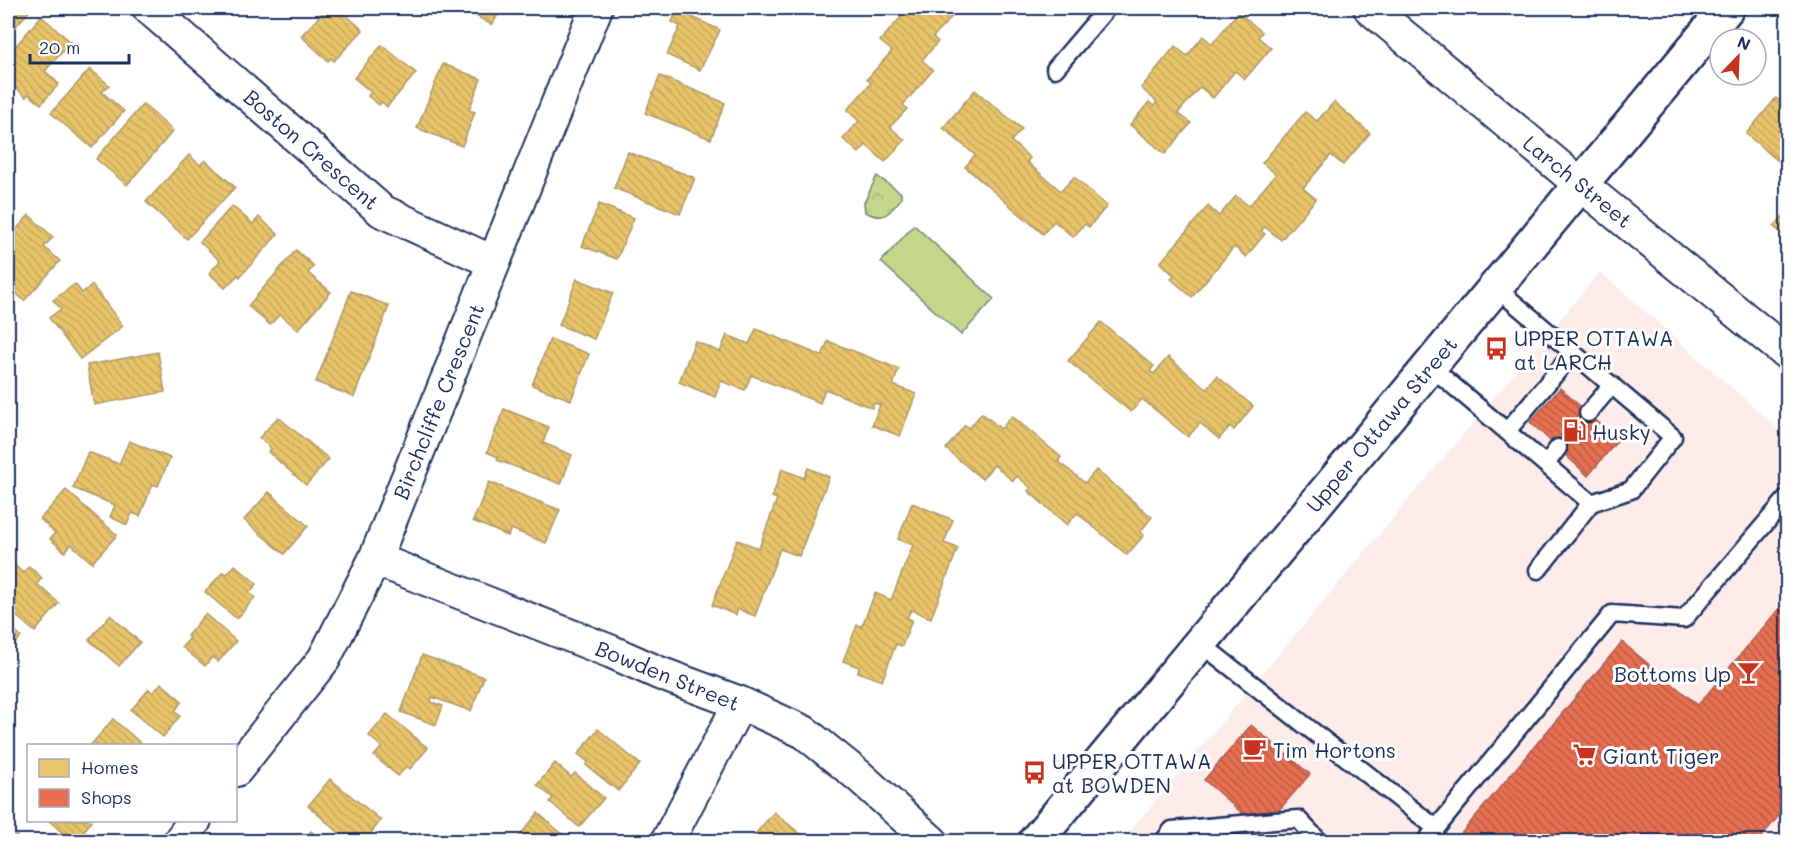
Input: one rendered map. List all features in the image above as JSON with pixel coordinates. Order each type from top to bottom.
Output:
[{"type":"main road","name":"Upper Ottawa Street","points":[[1035,842],[1727,8]]},
{"type":"street","name":"Boston Crescent","points":[[149,8],[382,211],[493,262]]},
{"type":"street","name":"Birchcliffe Crescent","points":[[237,769],[324,659],[375,559],[596,8]]},
{"type":"street","name":"Larch Street","points":[[1370,8],[1788,354]]},
{"type":"street","name":"Bowden Street","points":[[375,559],[602,648],[659,673],[740,703],[804,732],[859,776],[932,842]]},
{"type":"street","points":[[667,842],[740,703]]},
{"type":"street","points":[[178,842],[193,822]]},
{"type":"lane","points":[[1055,69],[1107,8]]},
{"type":"lane","points":[[1495,287],[1673,437],[1631,489],[1591,503],[1538,570]]},
{"type":"lane","points":[[1507,431],[1573,353]]},
{"type":"lane","points":[[1430,366],[1591,503]]},
{"type":"lane","points":[[1588,413],[1612,386]]},
{"type":"lane","points":[[1546,464],[1558,448]]},
{"type":"lane","points":[[1425,842],[1612,614],[1684,619],[1788,497]]},
{"type":"lane","points":[[1200,643],[1436,828]]},
{"type":"lane","points":[[1162,842],[1172,830],[1298,819],[1320,842]]},
{"type":"shaded area","points":[[1600,272],[1787,436],[1788,819],[1770,841],[1121,842]]},
{"type":"green space","points":[[877,176],[901,193],[901,199],[890,212],[882,216],[865,212],[864,203]]},
{"type":"green space","points":[[914,225],[994,299],[961,335],[881,262]]},
{"type":"building: Homes","points":[[8,8],[32,8],[8,35]]},
{"type":"building: Homes","points":[[327,8],[338,8],[363,30],[334,61],[331,58],[328,61],[301,36]]},
{"type":"building: Homes","points":[[462,8],[502,8],[492,25]]},
{"type":"building: Homes","points":[[903,8],[960,8],[933,37],[938,42],[922,60],[933,70],[903,105],[907,109],[890,127],[905,140],[885,162],[866,145],[859,153],[843,139],[859,121],[847,110],[871,83],[867,79],[892,51],[880,41],[903,15],[900,11]]},
{"type":"building: Homes","points":[[677,10],[720,30],[700,70],[667,55],[680,26],[672,22]]},
{"type":"building: Homes","points":[[1238,12],[1262,32],[1258,37],[1271,48],[1245,79],[1235,71],[1213,98],[1200,87],[1178,113],[1191,123],[1165,154],[1130,125],[1149,102],[1154,106],[1157,102],[1141,88],[1175,46],[1187,56],[1203,36],[1212,44]]},
{"type":"building: Homes","points":[[41,16],[71,42],[45,71],[59,84],[41,104],[28,94],[26,97],[8,81],[8,55]]},
{"type":"building: Homes","points":[[382,45],[416,73],[387,107],[382,102],[379,105],[368,96],[371,92],[354,78]]},
{"type":"building: Homes","points":[[443,64],[481,79],[469,110],[475,112],[462,146],[417,128]]},
{"type":"building: Homes","points":[[90,69],[109,85],[102,92],[124,111],[92,148],[51,113]]},
{"type":"building: Homes","points":[[660,76],[725,103],[711,139],[645,113]]},
{"type":"building: Homes","points":[[975,90],[1022,129],[1011,141],[1030,158],[1027,162],[1061,191],[1074,177],[1107,206],[1089,227],[1085,224],[1073,237],[1054,221],[1043,234],[965,167],[975,155],[943,128]]},
{"type":"building: Homes","points":[[1776,98],[1788,107],[1788,169],[1746,134]]},
{"type":"building: Homes","points":[[1334,102],[1370,133],[1343,165],[1331,155],[1303,188],[1316,199],[1281,240],[1265,227],[1261,231],[1265,234],[1246,257],[1234,247],[1192,297],[1171,279],[1174,275],[1160,263],[1208,206],[1219,216],[1236,196],[1249,206],[1276,174],[1262,163],[1305,112],[1317,121]]},
{"type":"building: Homes","points":[[143,104],[173,131],[127,185],[96,159]]},
{"type":"building: Homes","points":[[628,152],[695,178],[680,214],[614,188]]},
{"type":"building: Homes","points":[[189,155],[200,165],[205,160],[235,187],[187,239],[146,202]]},
{"type":"building: Homes","points":[[599,204],[634,218],[617,259],[582,246]]},
{"type":"building: Homes","points":[[232,206],[253,224],[259,217],[278,234],[240,277],[238,275],[225,288],[209,273],[220,261],[200,242]]},
{"type":"building: Homes","points":[[1788,210],[1788,238],[1774,227]]},
{"type":"building: Homes","points":[[29,215],[53,237],[44,247],[60,261],[24,301],[8,285],[8,239]]},
{"type":"building: Homes","points":[[296,250],[314,266],[308,273],[331,292],[298,330],[280,314],[270,325],[248,306]]},
{"type":"building: Homes","points":[[577,279],[613,293],[594,339],[559,325]]},
{"type":"building: Homes","points":[[75,284],[82,293],[92,285],[123,326],[80,359],[49,318],[61,309],[53,300]]},
{"type":"building: Homes","points":[[351,291],[389,306],[354,397],[316,382]]},
{"type":"building: Homes","points":[[1101,322],[1154,366],[1150,371],[1154,374],[1168,357],[1207,389],[1217,376],[1253,406],[1234,430],[1230,426],[1219,439],[1200,423],[1188,437],[1142,399],[1131,412],[1068,361]]},
{"type":"building: Homes","points":[[756,329],[822,356],[828,341],[899,369],[893,385],[916,394],[900,436],[872,425],[880,405],[874,403],[872,408],[825,389],[820,403],[751,375],[745,390],[721,381],[715,397],[679,382],[695,341],[720,352],[727,335],[749,344]]},
{"type":"building: Homes","points":[[550,339],[589,354],[571,400],[532,385]]},
{"type":"building: Homes","points":[[158,352],[165,392],[94,405],[87,365]]},
{"type":"building: Homes","points":[[504,409],[549,427],[543,443],[572,455],[561,484],[497,460],[498,457],[487,452]]},
{"type":"building: Homes","points":[[982,413],[1001,429],[1012,416],[1061,457],[1058,461],[1085,483],[1096,470],[1152,517],[1140,532],[1144,535],[1127,555],[1077,513],[1067,525],[1028,491],[1031,488],[1017,476],[1013,481],[994,465],[982,479],[946,449],[965,425],[969,428]]},
{"type":"building: Homes","points":[[278,417],[329,459],[306,485],[268,452],[271,448],[259,438]]},
{"type":"building: Homes","points":[[129,441],[170,458],[158,486],[153,484],[140,516],[132,513],[127,525],[110,517],[115,505],[73,488],[88,452],[119,464]]},
{"type":"building: Homes","points":[[808,468],[829,477],[799,556],[780,549],[755,616],[738,609],[736,615],[712,605],[737,540],[759,548],[777,499],[772,497],[782,469],[804,478]]},
{"type":"building: Homes","points":[[489,482],[560,510],[546,543],[511,529],[508,536],[473,521]]},
{"type":"building: Homes","points":[[66,490],[117,535],[92,563],[71,544],[65,552],[50,539],[55,533],[40,519]]},
{"type":"building: Homes","points":[[269,492],[308,526],[284,554],[244,520]]},
{"type":"building: Homes","points":[[912,503],[953,520],[944,543],[958,548],[931,618],[911,610],[907,618],[912,620],[902,646],[896,644],[882,681],[858,672],[859,667],[843,661],[857,625],[862,626],[875,593],[891,600],[913,545],[898,539]]},
{"type":"building: Homes","points":[[8,559],[23,573],[29,566],[42,578],[37,584],[59,603],[35,632],[8,609]]},
{"type":"building: Homes","points":[[235,565],[257,584],[249,593],[255,597],[237,619],[205,592],[223,572],[227,574]]},
{"type":"building: Homes","points":[[205,614],[236,641],[218,662],[212,657],[205,666],[182,647],[190,638],[187,636]]},
{"type":"building: Homes","points":[[110,615],[140,642],[119,666],[89,640]]},
{"type":"building: Homes","points":[[8,625],[21,637],[8,651]]},
{"type":"building: Homes","points":[[422,655],[484,677],[471,711],[432,697],[431,702],[443,706],[436,725],[401,712]]},
{"type":"building: Homes","points":[[161,683],[182,701],[175,711],[180,716],[163,737],[131,710],[149,689],[153,693]]},
{"type":"building: Homes","points":[[387,714],[428,748],[410,769],[407,766],[398,776],[374,756],[382,747],[369,736]]},
{"type":"building: Homes","points":[[113,719],[142,744],[92,744]]},
{"type":"building: Homes","points":[[598,729],[640,764],[618,791],[586,765],[588,762],[578,754]]},
{"type":"building: Homes","points":[[555,763],[571,777],[575,773],[604,798],[579,827],[550,802],[553,798],[537,785]]},
{"type":"building: Homes","points":[[330,779],[381,820],[364,842],[350,842],[308,806]]},
{"type":"building: Homes","points":[[774,812],[805,838],[803,842],[756,842],[752,838]]},
{"type":"building: Homes","points":[[538,813],[569,840],[568,842],[517,842],[516,840]]},
{"type":"building: Homes","points":[[50,822],[91,822],[73,842]]},
{"type":"building: Homes","points":[[8,829],[23,842],[8,842]]},
{"type":"building: Homes","points":[[311,831],[323,842],[302,842]]},
{"type":"building: Shops","name":"Husky","points":[[1560,388],[1618,440],[1588,476],[1530,422]]},
{"type":"building: Shops","points":[[1788,598],[1788,805],[1757,842],[1454,842],[1622,642],[1698,705]]},
{"type":"building: Shops","name":"Tim Hortons","points":[[1251,725],[1310,774],[1280,809],[1243,814],[1204,780]]},
{"type":"place","name":"UPPER OTTAWA at LARCH","points":[[1496,349]]},
{"type":"place","name":"Husky","points":[[1574,431]]},
{"type":"place","name":"Bottoms Up","points":[[1749,673]]},
{"type":"place","name":"Tim Hortons","points":[[1255,749]]},
{"type":"place","name":"Giant Tiger","points":[[1585,755]]},
{"type":"place","name":"UPPER OTTAWA at BOWDEN","points":[[1034,772]]}]
